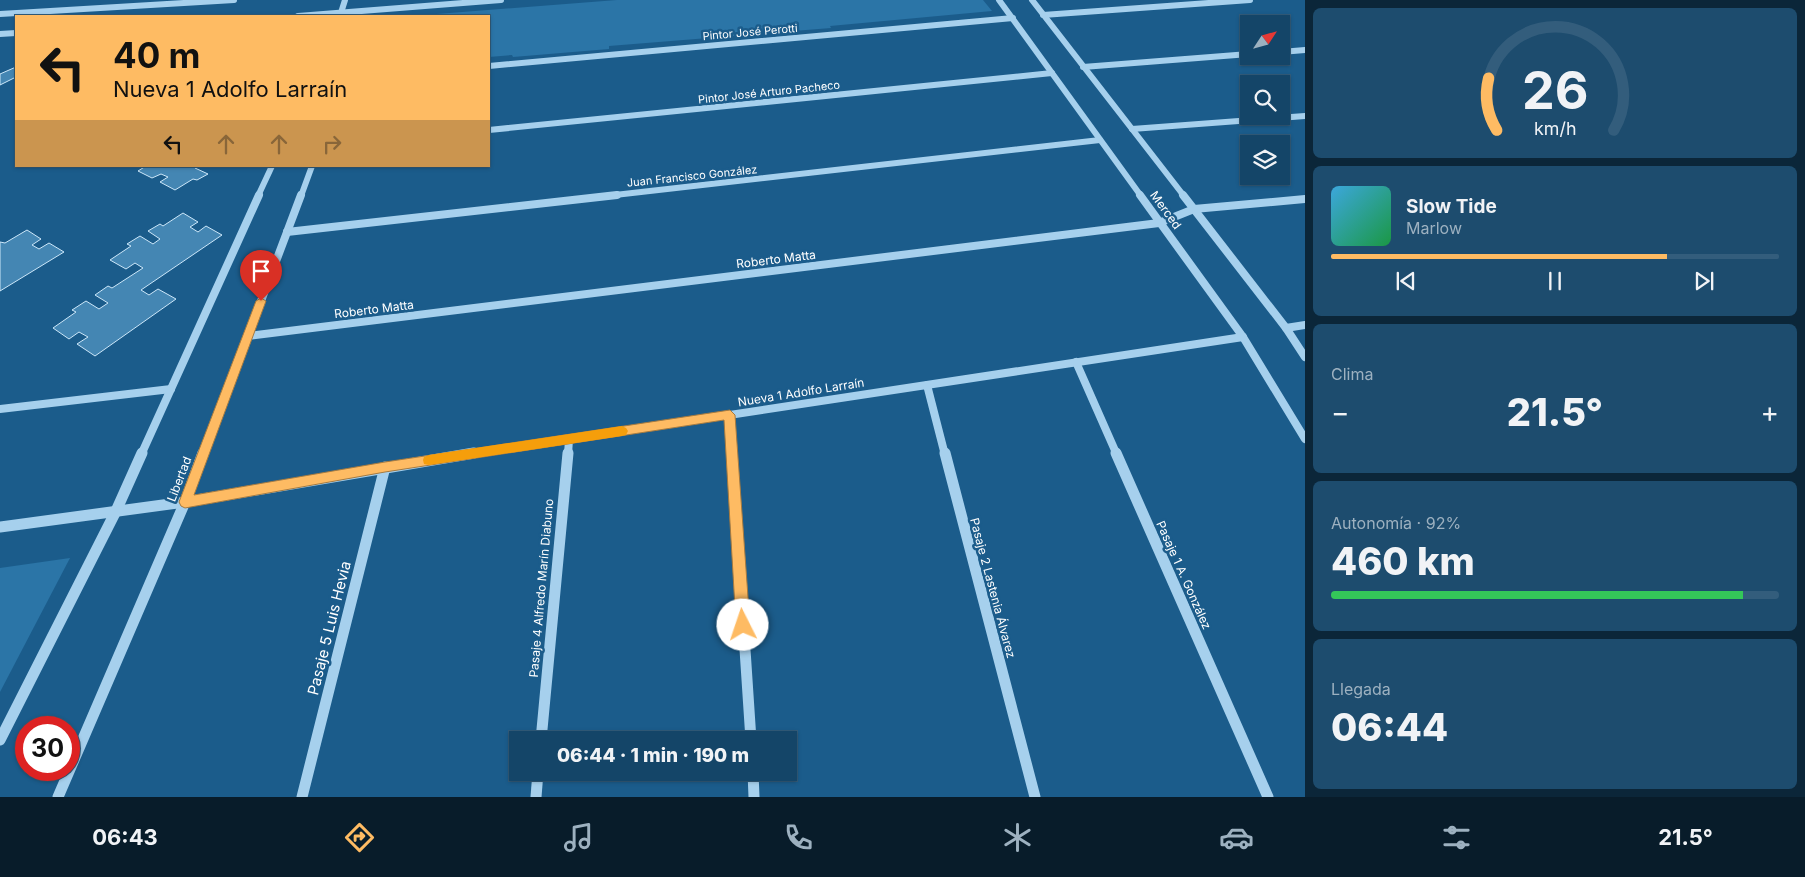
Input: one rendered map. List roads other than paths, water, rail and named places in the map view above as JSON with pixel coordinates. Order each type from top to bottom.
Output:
[{"type":"street","points":[[0,14],[234,0]]},
{"type":"street","points":[[345,0],[340,15],[369,14],[501,0]]},
{"type":"street","name":"Merced","points":[[998,0],[1242,337],[1305,439]]},
{"type":"street","name":"Merced","points":[[1032,0],[1286,328],[1305,357]]},
{"type":"street","points":[[1043,15],[1250,0]]},
{"type":"street","name":"Pintor José Perotti","points":[[490,66],[1012,18]]},
{"type":"street","points":[[0,34],[15,33]]},
{"type":"street","points":[[1290,51],[1305,50]]},
{"type":"street","points":[[1084,66],[1240,55]]},
{"type":"street","name":"Pintor José Arturo Pacheco","points":[[490,130],[1052,73]]},
{"type":"street","points":[[1132,129],[1305,116]]},
{"type":"street","name":"Juan Francisco González","points":[[287,232],[1100,140]]},
{"type":"street","points":[[0,740],[116,511],[272,167]]},
{"type":"street","name":"Libertad","points":[[58,797],[185,502],[312,167]]},
{"type":"street","name":"Roberto Matta","points":[[248,336],[1160,223],[1194,209],[1305,199]]},
{"type":"street","points":[[1286,328],[1305,326]]},
{"type":"street","name":"Nueva 1 Adolfo Larraín","points":[[0,527],[185,502],[385,467],[1242,337]]},
{"type":"street","name":"Pasaje 1 A. González","points":[[1076,362],[1268,797]]},
{"type":"street","name":"Pasaje 2 Lastenia Álvarez","points":[[927,385],[1035,797]]},
{"type":"street","points":[[0,409],[171,389]]},
{"type":"street","points":[[730,415],[750,731]]},
{"type":"street","name":"Pasaje 4 Alfredo Marín Diabuno","points":[[542,731],[569,439]]},
{"type":"street","name":"Pasaje 5 Luis Hevia","points":[[302,797],[385,467]]},
{"type":"street","points":[[536,797],[537,781]]},
{"type":"street","points":[[753,781],[754,797]]}]
